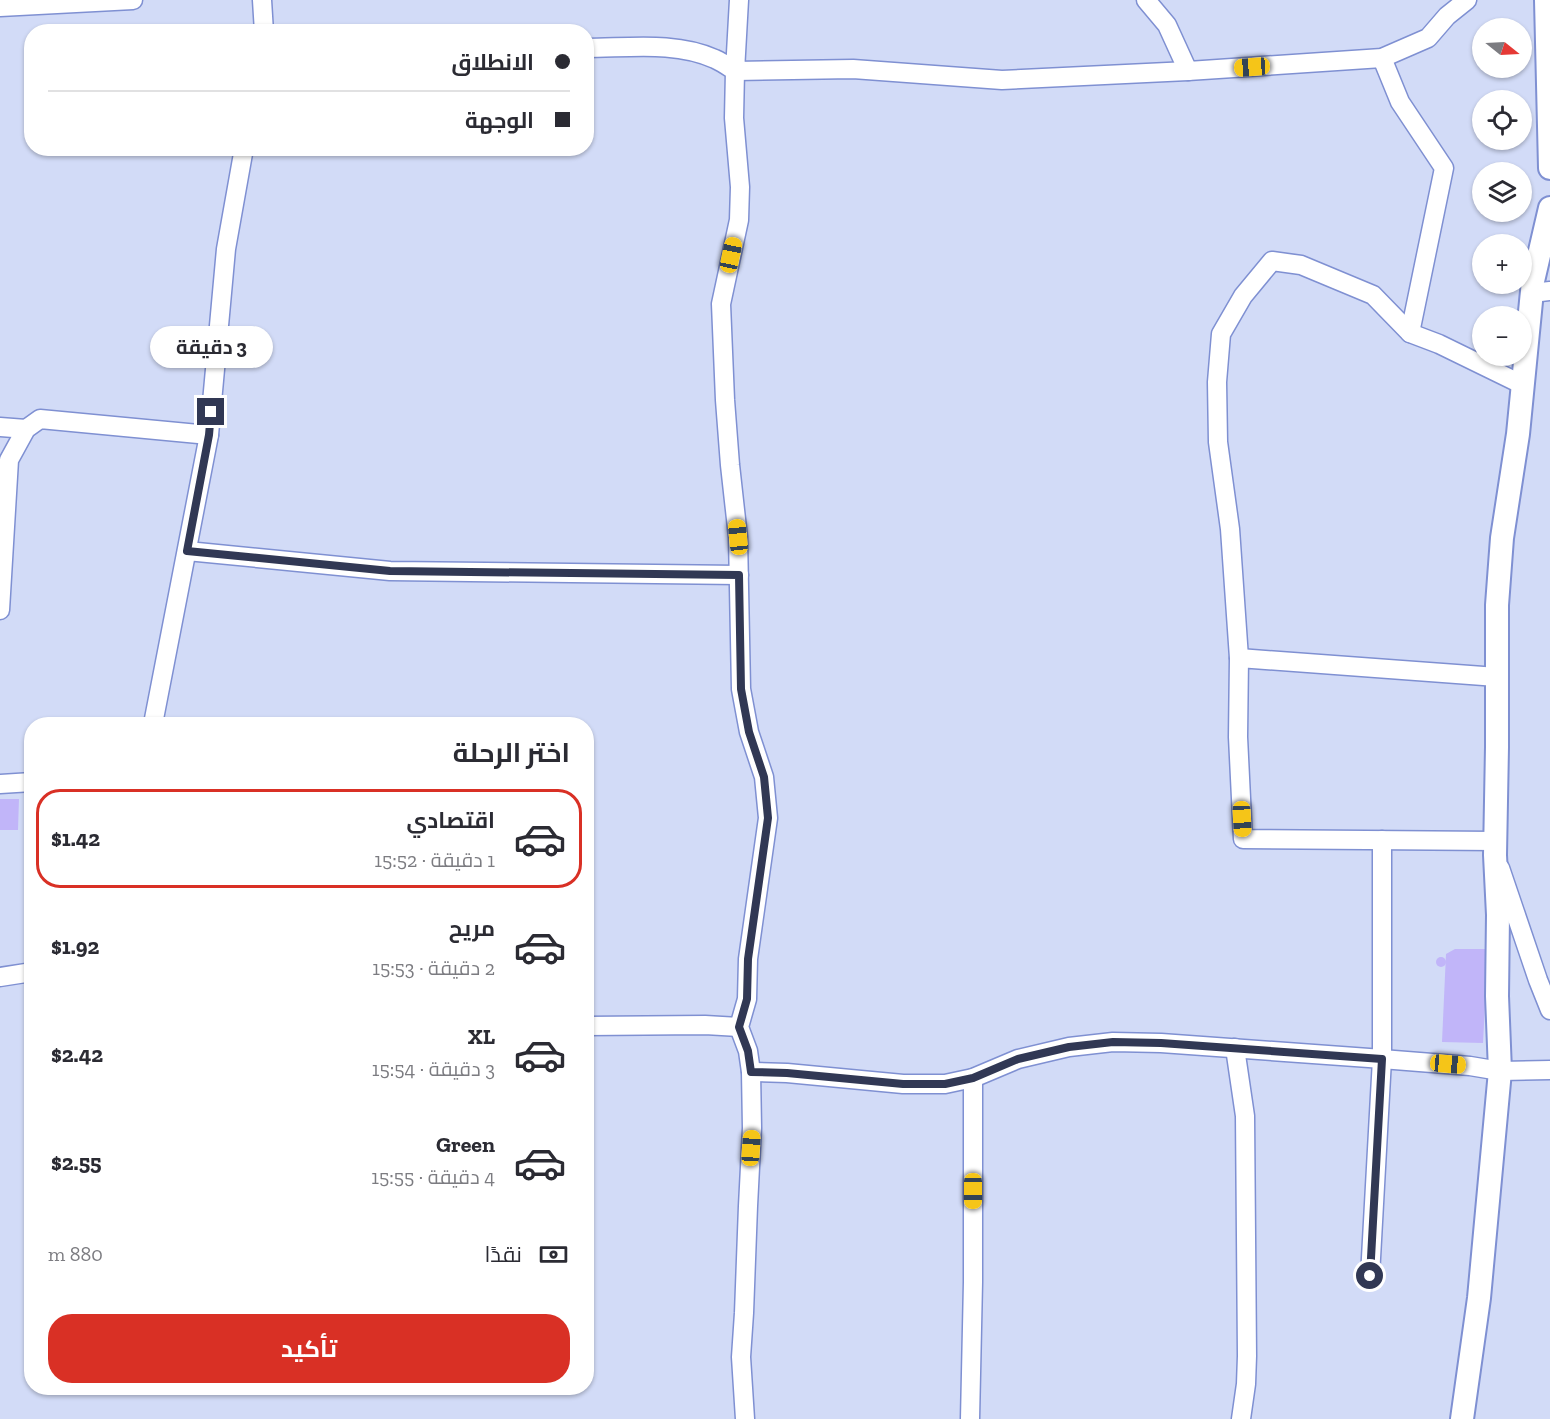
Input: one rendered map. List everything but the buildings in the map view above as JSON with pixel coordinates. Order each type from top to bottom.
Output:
[{"type":"street","points":[[0,8],[133,0]]},
{"type":"street","points":[[262,0],[264,24]]},
{"type":"street","points":[[739,0],[734,118],[740,187],[738,220],[721,304],[725,400],[738,537],[741,689],[749,732],[764,777],[768,818],[748,959],[747,999],[739,1027],[748,1051],[751,1072],[752,1128],[741,1357],[745,1419]]},
{"type":"street","points":[[1146,0],[1167,25],[1188,71]]},
{"type":"street","points":[[594,48],[661,47],[690,51],[715,59],[735,71],[853,69],[1002,80],[1188,71],[1382,58],[1428,38],[1447,16],[1467,0]]},
{"type":"street","points":[[1546,0],[1550,168]]},
{"type":"street","points":[[1382,58],[1400,102],[1444,168],[1410,333]]},
{"type":"street","points":[[154,717],[209,435],[226,249],[243,156]]},
{"type":"street","points":[[1462,1419],[1479,1298],[1500,1071],[1496,848],[1497,605],[1502,538],[1518,434],[1523,384],[1541,292],[1533,281],[1550,208]]},
{"type":"street","points":[[1496,848],[1382,840],[1243,839],[1239,658],[1230,529],[1218,442],[1217,382],[1221,334],[1243,296],[1272,261],[1301,265],[1372,295],[1410,333],[1439,344],[1523,384]]},
{"type":"street","points":[[0,610],[9,460],[26,429],[40,418],[209,435]]},
{"type":"street","points":[[0,427],[26,429]]},
{"type":"street","points":[[187,551],[390,571],[739,575]]},
{"type":"street","points":[[1239,658],[1497,676]]},
{"type":"street","points":[[0,784],[24,782]]},
{"type":"street","points":[[1370,1276],[1382,1059],[1382,840]]},
{"type":"street","points":[[1496,848],[1522,930],[1544,980],[1550,1010]]},
{"type":"street","points":[[0,977],[24,973]]},
{"type":"street","points":[[594,1026],[739,1027]]},
{"type":"street","points":[[751,1072],[787,1073],[903,1084],[945,1084],[973,1078],[1018,1059],[1069,1047],[1113,1042],[1161,1043],[1382,1059],[1470,1066],[1500,1071],[1550,1070]]},
{"type":"street","points":[[1235,1048],[1245,1116],[1247,1356],[1241,1419]]},
{"type":"street","points":[[970,1419],[973,1078]]},
{"type":"route","points":[[211,412],[209,435],[187,551],[390,571],[739,575],[741,689],[749,732],[764,777],[768,818],[748,959],[747,999],[739,1027],[748,1051],[751,1072],[787,1073],[903,1084],[945,1084],[973,1078],[1018,1059],[1069,1047],[1113,1042],[1161,1043],[1382,1059],[1370,1276]]}]
